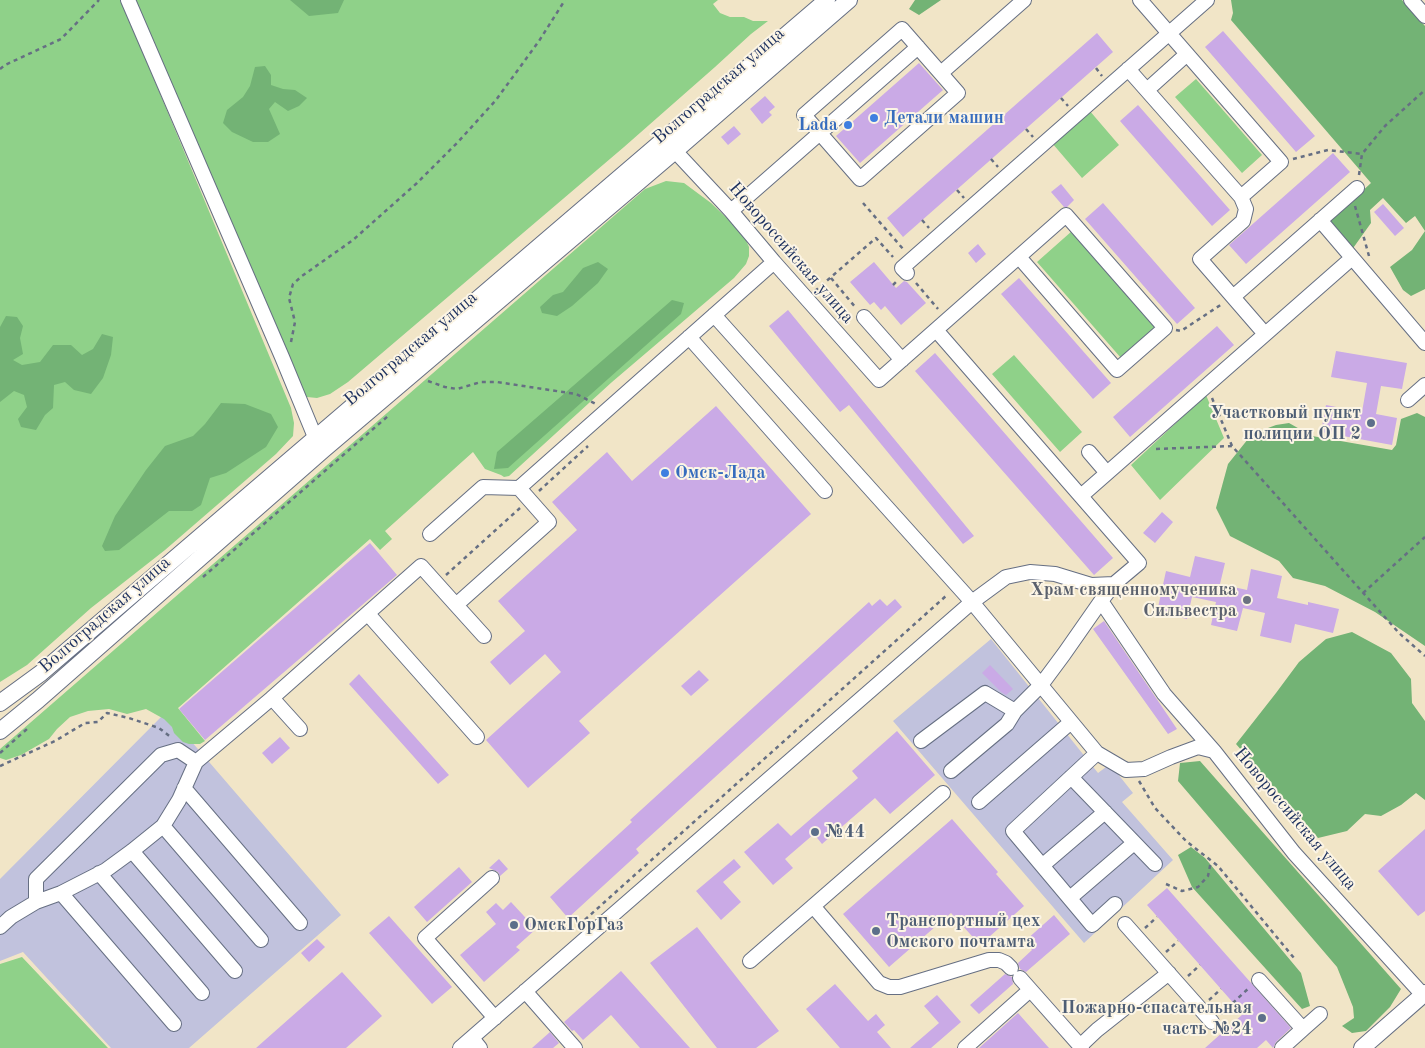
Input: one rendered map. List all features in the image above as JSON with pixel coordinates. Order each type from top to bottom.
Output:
[{"type":"main road","name":"Волгоградская улица","points":[[0,732],[38,700],[319,444],[827,0]]},
{"type":"main road","name":"Волгоградская улица","points":[[0,703],[41,673],[675,151],[849,0]]},
{"type":"main road","points":[[1362,1048],[1424,994]]},
{"type":"street","points":[[128,0],[319,444]]},
{"type":"street","points":[[941,73],[1024,0]]},
{"type":"street","points":[[1140,0],[1281,162],[1241,197]]},
{"type":"street","points":[[906,265],[1207,0]]},
{"type":"street","points":[[1411,0],[1425,16]]},
{"type":"street","points":[[902,29],[941,73],[958,93],[860,179],[804,115],[902,29]]},
{"type":"street","points":[[732,211],[918,47]]},
{"type":"street","points":[[1146,90],[1187,54]]},
{"type":"street","points":[[1128,69],[1241,197],[1246,209],[1243,221],[1200,259],[1265,334]]},
{"type":"street","name":"Новороссийская улица","points":[[675,151],[732,211],[774,262],[879,380],[902,360]]},
{"type":"street","points":[[1233,297],[1354,190]]},
{"type":"street","points":[[864,317],[902,360],[948,320],[1019,257],[1066,216],[1165,328],[1117,370],[1019,257]]},
{"type":"street","points":[[1320,220],[1425,343]]},
{"type":"street","points":[[1081,496],[1352,258]]},
{"type":"street","points":[[430,534],[483,487],[519,488],[774,262]]},
{"type":"street","points":[[714,314],[958,585],[1097,754],[1126,770],[1131,769]]},
{"type":"street","points":[[936,330],[1139,562],[1114,584],[1041,685],[1016,711],[1007,724],[951,771]]},
{"type":"street","points":[[689,337],[825,491]]},
{"type":"street","points":[[1408,400],[1425,385]]},
{"type":"street","points":[[1089,452],[1107,473]]},
{"type":"street","points":[[456,605],[550,522],[519,488]]},
{"type":"street","points":[[0,927],[11,917],[36,902],[61,893],[99,873],[132,851],[162,826],[179,800],[196,762],[272,698],[421,566],[484,636]]},
{"type":"street","points":[[460,1048],[476,1043],[495,1018],[525,991],[972,602],[1006,577],[1030,572],[1055,574],[1091,585],[1114,584]]},
{"type":"street","points":[[1101,601],[1164,694],[1214,750]]},
{"type":"street","points":[[368,614],[477,737]]},
{"type":"street","points":[[920,740],[985,693],[1016,711]]},
{"type":"street","points":[[272,698],[300,729]]},
{"type":"street","points":[[979,802],[1071,722]]},
{"type":"street","name":"Новороссийская улица","points":[[1131,769],[1144,769],[1171,756],[1198,747],[1214,750],[1294,853],[1424,994]]},
{"type":"street","points":[[36,902],[36,879],[162,754],[178,750],[196,762]]},
{"type":"street","points":[[1097,754],[1013,831],[1092,925],[1116,904]]},
{"type":"street","points":[[1072,777],[1155,864]]},
{"type":"street","points":[[184,788],[300,923]]},
{"type":"street","points":[[750,961],[943,793]]},
{"type":"street","points":[[1043,865],[1105,812]]},
{"type":"street","points":[[162,826],[261,940]]},
{"type":"street","points":[[1070,898],[1134,843]]},
{"type":"street","points":[[132,851],[235,971]]},
{"type":"street","points":[[99,873],[202,993]]},
{"type":"street","points":[[492,878],[425,938],[495,1018]]},
{"type":"street","points":[[61,893],[174,1024]]},
{"type":"street","points":[[813,906],[879,983],[889,988],[900,987],[989,960],[1006,962],[1081,1047],[1097,1030],[1169,973]]},
{"type":"street","points":[[1125,924],[1212,1022]]},
{"type":"street","points":[[1259,980],[1303,1029]]},
{"type":"street","points":[[965,1048],[1030,990]]},
{"type":"street","points":[[525,991],[575,1048]]},
{"type":"street","points":[[1282,1048],[1320,1014]]},
{"type":"path","points":[[0,69],[61,39],[99,0]]},
{"type":"path","points":[[282,357],[289,348],[293,336],[295,322],[289,298],[293,284],[353,240],[417,183],[458,142],[496,100],[539,42],[565,0]]},
{"type":"path","points":[[1096,68],[1101,74]]},
{"type":"path","points":[[1369,258],[1354,190],[1362,154],[1385,126],[1425,90]]},
{"type":"path","points":[[1061,98],[1066,105]]},
{"type":"path","points":[[1026,129],[1032,135]]},
{"type":"path","points":[[1281,162],[1328,150],[1362,154]]},
{"type":"path","points":[[991,159],[997,166]]},
{"type":"path","points":[[957,190],[962,196]]},
{"type":"path","points":[[863,203],[906,265],[948,320]]},
{"type":"path","points":[[807,299],[876,238],[906,265]]},
{"type":"path","points":[[831,278],[864,317]]},
{"type":"path","points":[[1165,328],[1181,331],[1233,297]]},
{"type":"path","points":[[428,381],[457,389],[481,382],[497,382],[564,392],[584,397],[608,409]]},
{"type":"path","points":[[1207,386],[1232,446],[1399,633],[1425,656]]},
{"type":"path","points":[[203,577],[391,413]]},
{"type":"path","points":[[1134,450],[1232,446]]},
{"type":"path","points":[[437,583],[588,447]]},
{"type":"path","points":[[1363,593],[1425,537]]},
{"type":"path","points":[[575,928],[958,585]]},
{"type":"path","points":[[0,766],[56,741],[85,723],[98,722],[107,713],[159,728],[178,743]]},
{"type":"path","points":[[0,753],[30,727]]},
{"type":"path","points":[[1131,769],[1155,808],[1186,841],[1218,866],[1294,958]]},
{"type":"path","points":[[1166,884],[1182,891],[1198,887],[1208,876],[1211,861]]},
{"type":"path","points":[[1166,952],[1178,941]]},
{"type":"path","points":[[1187,976],[1200,965]]},
{"type":"path","points":[[1212,1022],[1259,980]]},
{"type":"path","points":[[1208,1000],[1221,989]]},
{"type":"shaded area","points":[[991,639],[1098,773],[1110,764],[1133,793],[1122,802],[1173,860],[1084,943],[893,721]]},
{"type":"shaded area","points":[[166,712],[341,915],[189,1048],[111,1048],[23,952],[0,961],[0,879]]},
{"type":"green space","points":[[0,0],[121,0],[291,408],[294,423],[293,436],[276,454],[165,550],[91,608],[27,665],[0,682]]},
{"type":"green space","points":[[135,0],[718,0],[713,4],[720,13],[730,17],[744,17],[753,21],[768,21],[624,147],[348,382],[330,394],[317,398],[307,397],[300,393]]},
{"type":"green space","points":[[290,0],[344,0],[338,13],[309,16]]},
{"type":"green space","points":[[915,0],[941,0],[919,15],[909,9]]},
{"type":"green space","points":[[1231,0],[1402,0],[1425,26],[1425,231],[1415,216],[1406,223],[1383,198],[1370,210],[1371,223],[1351,251],[1328,223],[1371,183],[1231,20],[1233,13]]},
{"type":"green space","points":[[265,66],[271,75],[271,85],[295,90],[307,98],[299,106],[288,111],[275,102],[269,109],[280,134],[268,142],[253,142],[232,132],[223,123],[227,110],[243,97],[250,86],[255,67]]},
{"type":"green space","points":[[1196,79],[1262,155],[1242,173],[1175,97]]},
{"type":"green space","points":[[1089,110],[1119,145],[1082,178],[1052,143]]},
{"type":"green space","points":[[666,181],[684,183],[711,203],[734,225],[745,238],[749,247],[749,256],[746,264],[734,278],[612,382],[509,476],[504,477],[485,469],[473,452],[385,531],[392,539],[380,550],[370,539],[178,708],[205,741],[200,744],[183,742],[164,719],[146,709],[127,714],[109,709],[88,711],[70,717],[49,739],[21,755],[6,760],[0,758],[0,749],[645,189]]},
{"type":"green space","points":[[1072,231],[1156,327],[1121,358],[1037,262]]},
{"type":"green space","points":[[1425,231],[1425,289],[1411,296],[1403,290],[1390,267],[1412,250]]},
{"type":"green space","points":[[598,262],[608,269],[598,283],[572,306],[557,316],[542,313],[540,307],[553,295],[563,292],[583,268]]},
{"type":"green space","points":[[672,300],[684,303],[681,314],[508,468],[494,469],[497,452]]},
{"type":"green space","points":[[6,316],[17,317],[23,326],[20,338],[23,354],[13,360],[22,365],[40,362],[53,345],[71,345],[82,355],[93,349],[102,334],[113,337],[111,355],[103,378],[91,394],[74,390],[65,382],[54,385],[53,408],[45,415],[36,430],[21,427],[18,419],[27,407],[24,395],[14,391],[0,402],[0,327]]},
{"type":"green space","points":[[1014,355],[1082,432],[1060,452],[992,374]]},
{"type":"green space","points":[[1206,395],[1224,438],[1160,500],[1131,465]]},
{"type":"green space","points":[[221,403],[245,404],[271,414],[278,427],[266,447],[226,473],[210,478],[201,505],[192,511],[169,511],[119,550],[105,551],[102,546],[115,516],[146,470],[165,446],[193,436]]},
{"type":"green space","points":[[1417,413],[1425,417],[1425,646],[1375,612],[1325,586],[1293,578],[1279,561],[1230,536],[1216,508],[1228,464],[1252,434],[1276,425],[1289,423],[1312,436],[1392,450],[1396,445],[1401,419]]},
{"type":"green space","points":[[1352,632],[1391,653],[1411,679],[1412,703],[1425,721],[1425,800],[1416,793],[1401,805],[1381,816],[1365,814],[1347,831],[1318,838],[1236,744],[1299,662],[1326,639]]},
{"type":"green space","points":[[1200,761],[1401,989],[1390,1007],[1366,1031],[1352,1033],[1342,1026],[1354,1018],[1353,1007],[1337,967],[1178,781],[1180,763]]},
{"type":"green space","points":[[1191,847],[1205,858],[1301,973],[1310,1006],[1302,1009],[1192,887],[1178,855]]},
{"type":"green space","points":[[22,957],[108,1048],[0,1048],[0,964]]},
{"type":"building","points":[[1223,31],[1315,136],[1296,152],[1205,47]]},
{"type":"building","points":[[1097,33],[1113,52],[903,237],[887,218]]},
{"type":"building","points":[[919,63],[943,90],[860,163],[836,136]]},
{"type":"building","points":[[765,96],[775,107],[769,112],[772,115],[762,124],[750,109]]},
{"type":"building","points":[[1138,105],[1230,210],[1212,226],[1120,121]]},
{"type":"building","points":[[734,126],[741,134],[728,145],[721,137]]},
{"type":"building","points":[[1333,153],[1350,172],[1246,264],[1229,245]]},
{"type":"building","points":[[1061,184],[1074,200],[1067,207],[1064,207],[1051,192]]},
{"type":"building","points":[[1103,203],[1195,308],[1177,324],[1085,219]]},
{"type":"building","points":[[1383,204],[1404,228],[1395,236],[1374,212]]},
{"type":"building","points":[[978,244],[986,254],[976,263],[968,253]]},
{"type":"building","points":[[874,262],[896,288],[904,281],[907,282],[926,303],[901,325],[885,306],[881,310],[874,302],[870,305],[850,282]]},
{"type":"building","points":[[1019,278],[1111,383],[1093,399],[1001,294]]},
{"type":"building","points":[[788,310],[974,536],[963,544],[849,405],[840,412],[769,326]]},
{"type":"building","points":[[1217,326],[1234,345],[1130,437],[1113,417]]},
{"type":"building","points":[[1336,351],[1407,363],[1402,389],[1381,386],[1376,414],[1397,418],[1392,445],[1321,432],[1326,405],[1362,412],[1367,383],[1331,377]]},
{"type":"building","points":[[935,353],[1113,558],[1094,575],[915,371]]},
{"type":"building","points":[[716,406],[811,514],[579,721],[590,733],[528,788],[486,740],[561,672],[545,654],[510,685],[490,662],[525,631],[498,601],[577,530],[552,502],[607,452],[632,481]]},
{"type":"building","points":[[1162,512],[1173,522],[1155,543],[1143,533]]},
{"type":"building","points":[[370,543],[397,575],[205,740],[179,709]]},
{"type":"building","name":"Храм священномученика Сильвестра","points":[[1195,556],[1225,563],[1220,584],[1247,590],[1251,569],[1282,576],[1277,598],[1339,609],[1333,633],[1295,624],[1291,643],[1260,636],[1265,613],[1243,608],[1237,631],[1211,625],[1216,602],[1192,597],[1187,619],[1157,612],[1166,571],[1190,577]]},
{"type":"building","points":[[880,599],[887,606],[895,599],[902,607],[636,849],[639,853],[568,918],[550,897],[632,822],[630,820],[869,602],[872,606]]},
{"type":"building","points":[[1104,621],[1177,729],[1168,734],[1093,629]]},
{"type":"building","points":[[990,665],[1013,689],[1006,695],[982,673]]},
{"type":"building","points":[[699,670],[709,680],[691,696],[681,686]]},
{"type":"building","points":[[359,674],[449,775],[438,784],[349,684]]},
{"type":"building","points":[[897,731],[935,775],[890,814],[875,798],[822,844],[814,834],[785,859],[793,868],[773,885],[744,852],[778,823],[791,836],[858,778],[852,771]]},
{"type":"building","points":[[280,737],[290,748],[272,764],[262,753]]},
{"type":"building","points":[[952,819],[998,872],[996,874],[1024,906],[980,945],[951,913],[889,967],[843,914]]},
{"type":"building","points":[[1425,829],[1425,911],[1418,916],[1378,871]]},
{"type":"building","points":[[499,859],[508,869],[500,876],[498,872],[489,868]]},
{"type":"building","points":[[734,859],[741,867],[723,882],[741,902],[721,920],[696,891]]},
{"type":"building","points":[[459,867],[472,882],[427,922],[414,907]]},
{"type":"building","points":[[1167,888],[1291,1028],[1276,1042],[1273,1048],[1266,1040],[1257,1048],[1205,1048],[1243,1014],[1147,905]]},
{"type":"building","points":[[511,902],[536,929],[516,947],[520,950],[484,982],[460,955],[496,924],[486,912],[496,903],[503,910]]},
{"type":"building","points":[[1054,915],[1070,934],[1026,972],[1020,969],[1018,963],[1032,950],[1025,941]]},
{"type":"building","points":[[389,916],[452,987],[432,1004],[369,933]]},
{"type":"building","points":[[697,927],[779,1031],[756,1048],[717,1048],[650,963]]},
{"type":"building","points":[[317,939],[325,947],[309,962],[301,953]]},
{"type":"building","points":[[621,971],[690,1048],[640,1048],[611,1015],[583,1040],[574,1030],[572,1031],[564,1022]]},
{"type":"building","points":[[342,972],[382,1016],[346,1048],[256,1048]]},
{"type":"building","points":[[1005,974],[1012,977],[1013,984],[979,1014],[970,1005]]},
{"type":"building","points":[[835,984],[868,1021],[876,1014],[885,1025],[877,1032],[891,1048],[840,1048],[806,1009]]},
{"type":"building","points":[[937,995],[961,1022],[931,1048],[910,1048],[939,1023],[924,1006]]},
{"type":"building","points":[[1018,1013],[1049,1048],[979,1048]]},
{"type":"building","points":[[550,1032],[559,1043],[553,1048],[532,1048]]},
{"type":"place","name":"Детали машин","points":[[874,118]]},
{"type":"place","name":"Lada","points":[[848,125]]},
{"type":"place","name":"Участковый пункт полиции ОП 2","points":[[1371,423]]},
{"type":"place","name":"Омск-Лада","points":[[665,473]]},
{"type":"place","name":"Храм священномученика Сильвестра","points":[[1247,600]]},
{"type":"place","name":"№44","points":[[815,832]]},
{"type":"place","name":"ОмскГорГаз","points":[[514,925]]},
{"type":"place","name":"Транспортный цех Омского почтамта","points":[[876,931]]},
{"type":"place","name":"Пожарно-спасательная часть №24","points":[[1262,1018]]}]
